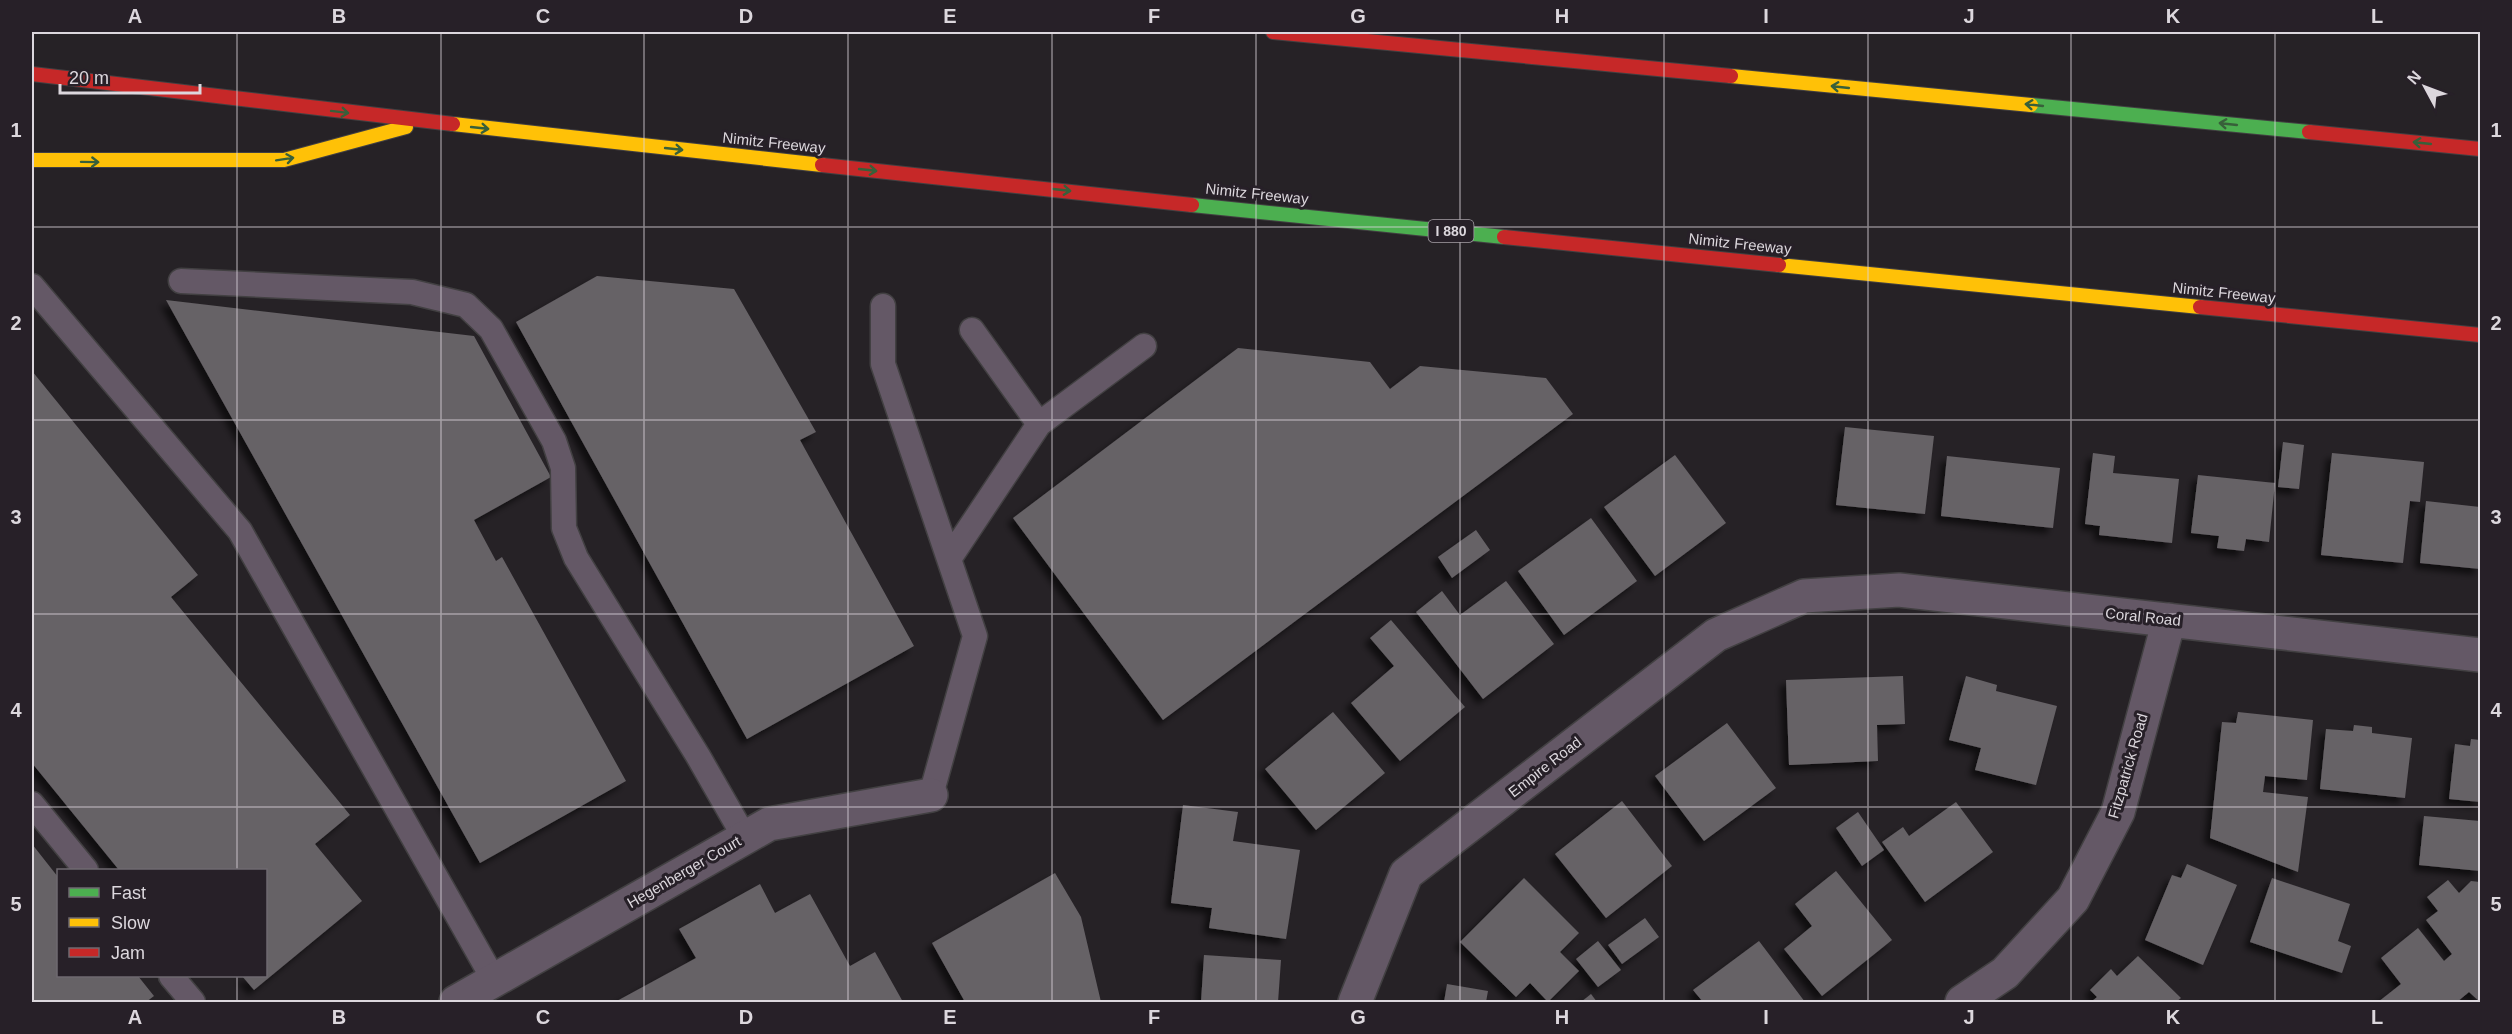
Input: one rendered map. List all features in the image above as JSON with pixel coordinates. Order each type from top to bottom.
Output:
[{"type":"highway","points":[[1273,32],[2481,149]]},
{"type":"highway","name":"Nimitz Freeway","points":[[32,74],[422,122],[1499,237],[2481,335]]},
{"type":"highway","points":[[32,160],[284,160],[422,122]]},
{"type":"street","name":"Coral Road","points":[[1804,596],[1899,590],[2481,655]]},
{"type":"street","name":"Empire Road","points":[[1355,1002],[1406,874],[1716,634],[1804,596]]},
{"type":"street","name":"Fitzpatrick Road","points":[[1962,1002],[2005,973],[2073,899],[2118,812],[2169,620]]},
{"type":"street","name":"Hegenberger Court","points":[[456,1002],[769,824],[931,795]]},
{"type":"lane","points":[[182,281],[412,292],[466,305],[491,329],[554,441],[563,468],[564,528],[576,558],[698,756],[745,838]]},
{"type":"lane","points":[[32,286],[240,531],[494,980]]},
{"type":"lane","points":[[883,306],[883,364],[975,636],[931,795]]},
{"type":"lane","points":[[972,330],[1039,424]]},
{"type":"lane","points":[[950,559],[1039,424],[1144,346]]},
{"type":"lane","points":[[32,804],[85,869]]},
{"type":"lane","points":[[173,977],[193,1002]]},
{"type":"building","points":[[597,276],[734,289],[816,432],[800,440],[914,646],[747,739],[516,322]]},
{"type":"building","points":[[166,300],[474,336],[551,477],[474,520],[496,561],[502,557],[626,781],[480,863]]},
{"type":"building","points":[[1238,348],[1370,362],[1390,389],[1420,366],[1546,378],[1573,414],[1163,720],[1013,518]]},
{"type":"building","points":[[32,371],[198,575],[171,597],[350,815],[315,844],[362,901],[254,990],[243,977],[267,977],[267,869],[118,869],[32,763]]},
{"type":"building","points":[[1845,427],[1934,436],[1925,514],[1836,505]]},
{"type":"building","points":[[2283,442],[2304,445],[2299,489],[2278,487]]},
{"type":"building","points":[[2093,453],[2115,456],[2113,473],[2179,479],[2172,543],[2099,535],[2100,526],[2085,524]]},
{"type":"building","points":[[2332,453],[2424,462],[2420,502],[2410,501],[2403,563],[2321,555]]},
{"type":"building","points":[[1675,455],[1726,523],[1655,576],[1604,507]]},
{"type":"building","points":[[1947,456],[2060,468],[2053,528],[1941,516]]},
{"type":"building","points":[[2198,475],[2275,483],[2269,542],[2246,539],[2244,551],[2217,548],[2219,536],[2191,533]]},
{"type":"building","points":[[2426,501],[2480,507],[2480,569],[2420,563]]},
{"type":"building","points":[[1591,518],[1637,581],[1564,635],[1518,571]]},
{"type":"building","points":[[1476,530],[1490,550],[1452,578],[1438,557]]},
{"type":"building","points":[[1506,581],[1554,644],[1483,699],[1416,612],[1442,591],[1460,615]]},
{"type":"building","points":[[1391,620],[1465,707],[1400,761],[1351,703],[1394,666],[1370,638]]},
{"type":"building","points":[[1903,676],[1905,724],[1877,725],[1878,761],[1789,765],[1786,680]]},
{"type":"building","points":[[1966,676],[1997,685],[1996,691],[2057,706],[2036,785],[1975,770],[1981,748],[1949,740]]},
{"type":"building","points":[[1333,712],[1385,773],[1316,830],[1265,769]]},
{"type":"building","points":[[2238,712],[2313,720],[2307,780],[2265,776],[2263,792],[2308,797],[2298,872],[2210,838],[2222,722],[2236,723]]},
{"type":"building","points":[[1727,723],[1776,788],[1704,841],[1655,776]]},
{"type":"building","points":[[2354,725],[2372,727],[2372,733],[2412,738],[2405,798],[2320,789],[2326,729],[2353,731]]},
{"type":"building","points":[[2471,739],[2480,740],[2480,802],[2449,799],[2455,744],[2470,746]]},
{"type":"building","points":[[1622,801],[1672,866],[1606,918],[1555,854]]},
{"type":"building","points":[[1956,802],[1993,852],[1925,902],[1882,842],[1903,827],[1909,836]]},
{"type":"building","points":[[1183,805],[1238,812],[1233,841],[1300,850],[1286,939],[1209,928],[1212,908],[1171,903]]},
{"type":"building","points":[[1858,812],[1884,850],[1862,866],[1836,828]]},
{"type":"building","points":[[2424,816],[2480,821],[2480,871],[2419,865]]},
{"type":"building","points":[[32,844],[57,876],[57,977],[139,977],[154,996],[146,1002],[32,1002]]},
{"type":"building","points":[[2187,864],[2237,885],[2203,965],[2145,940],[2172,875],[2181,878]]},
{"type":"building","points":[[1836,871],[1892,940],[1822,996],[1784,949],[1812,926],[1795,904]]},
{"type":"building","points":[[1055,873],[1081,917],[1101,1002],[965,1002],[932,943]]},
{"type":"building","points":[[1524,878],[1579,933],[1560,952],[1579,971],[1548,1002],[1530,983],[1516,997],[1460,942]]},
{"type":"building","points":[[2272,878],[2350,904],[2338,941],[2351,946],[2342,973],[2250,942]]},
{"type":"building","points":[[2448,880],[2459,893],[2471,881],[2480,882],[2480,1002],[2469,992],[2457,1002],[2378,1002],[2401,984],[2381,958],[2418,928],[2444,961],[2452,954],[2426,920],[2438,911],[2427,897]]},
{"type":"building","points":[[760,884],[775,913],[810,894],[850,966],[875,952],[903,1002],[615,1002],[696,958],[679,929]]},
{"type":"building","points":[[1645,918],[1659,937],[1622,964],[1608,945]]},
{"type":"building","points":[[1598,941],[1621,970],[1598,987],[1576,959]]},
{"type":"building","points":[[1759,941],[1805,1002],[1703,1002],[1693,990]]},
{"type":"building","points":[[1204,955],[1281,960],[1278,1002],[1201,1002]]},
{"type":"building","points":[[2138,956],[2181,998],[2176,1002],[2091,1002],[2097,997],[2090,990],[2111,969],[2117,976]]},
{"type":"building","points":[[1447,984],[1488,991],[1486,1002],[1444,1002]]},
{"type":"building","points":[[1591,994],[1597,1002],[1581,1002]]},
{"type":"traffic: fast","points":[[2031,105],[2309,132]]},
{"type":"traffic: fast","points":[[1192,205],[1504,237]]},
{"type":"traffic: slow","points":[[1731,76],[2031,105]]},
{"type":"traffic: slow","points":[[453,124],[822,165]]},
{"type":"traffic: slow","points":[[32,160],[284,160],[406,127]]},
{"type":"traffic: slow","points":[[1779,265],[2200,307]]},
{"type":"traffic: jam","points":[[1273,32],[1731,76]]},
{"type":"traffic: jam","points":[[32,74],[453,124]]},
{"type":"traffic: jam","points":[[2309,132],[2480,149]]},
{"type":"traffic: jam","points":[[822,165],[1192,205]]},
{"type":"traffic: jam","points":[[1504,237],[1779,265]]},
{"type":"traffic: jam","points":[[2200,307],[2480,335]]}]
